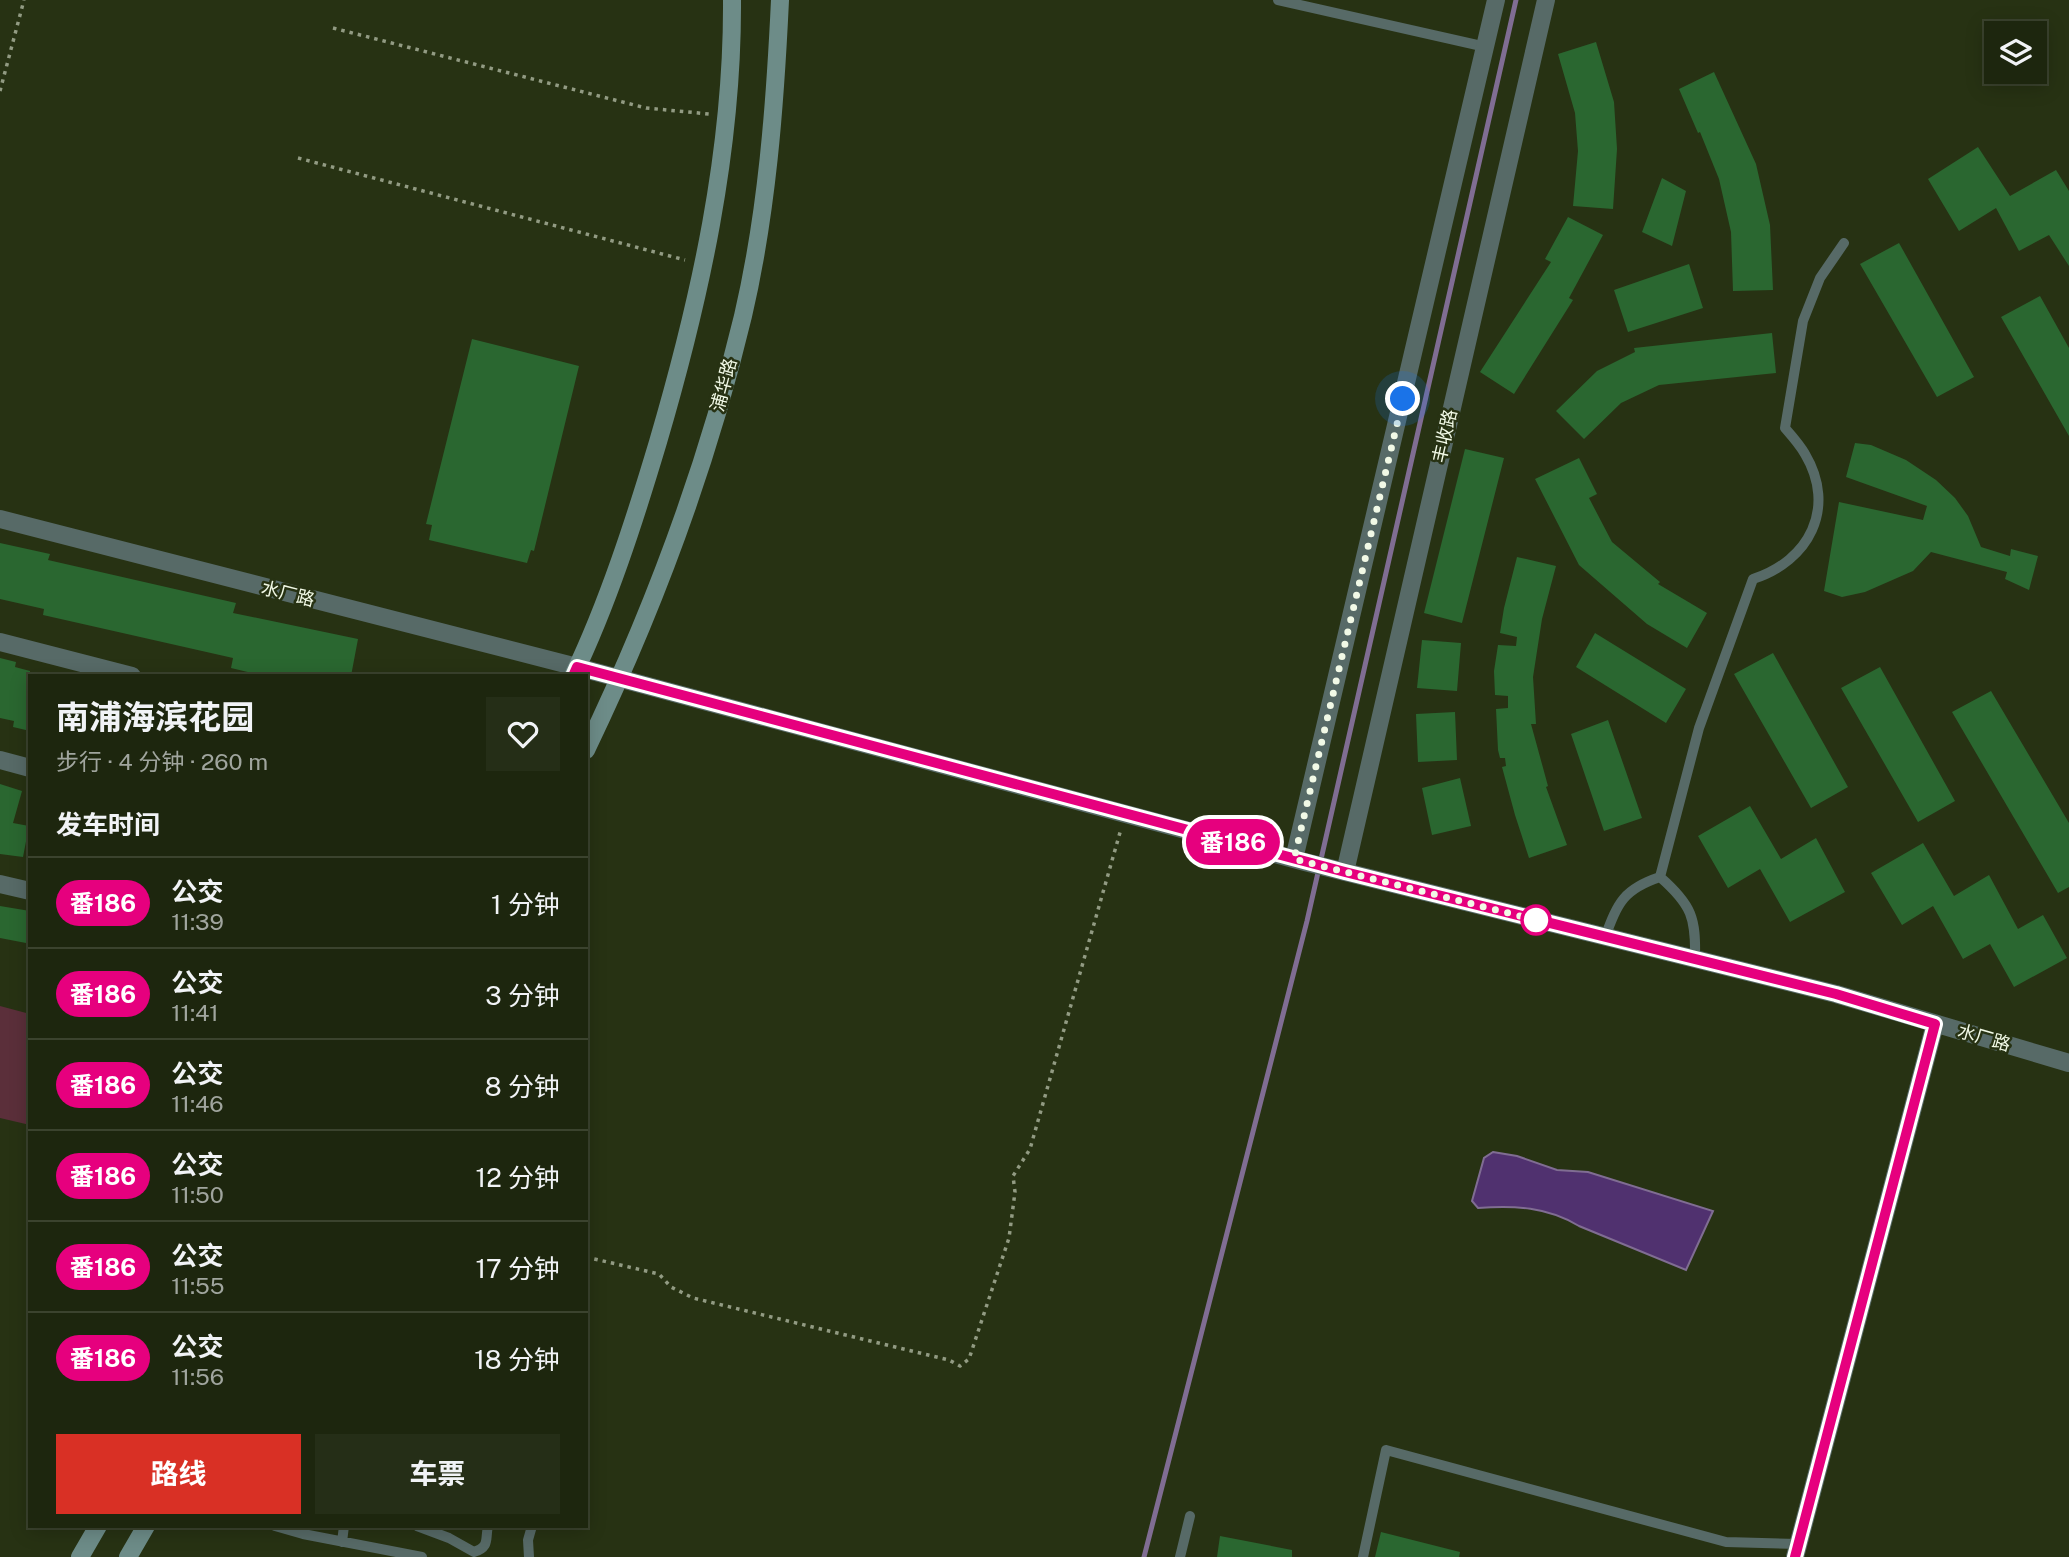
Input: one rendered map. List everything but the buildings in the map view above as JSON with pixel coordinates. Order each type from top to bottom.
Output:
[{"type":"main road","points":[[575,671],[617,567],[643,492],[680,367],[718,183],[726,115],[732,0]]},
{"type":"main road","name":"浦华路","points":[[588,746],[620,680],[649,610],[700,468],[713,430],[743,314],[765,192],[776,88],[780,0]]},
{"type":"main road","points":[[80,1557],[97,1528]]},
{"type":"main road","points":[[128,1557],[145,1528]]},
{"type":"street","points":[[620,680],[1300,860],[1496,0]]},
{"type":"street","name":"丰收路","points":[[1336,870],[1546,0]]},
{"type":"street","name":"水厂路","points":[[0,519],[575,671],[620,680]]},
{"type":"street","points":[[0,642],[124,674]]},
{"type":"street","points":[[0,760],[28,767]]},
{"type":"street","name":"水厂路","points":[[1300,860],[1836,994],[2069,1063]]},
{"type":"street","points":[[0,884],[28,891]]},
{"type":"street","points":[[1797,1551],[1935,1024]]},
{"type":"lane","points":[[1278,0],[1486,47]]},
{"type":"lane","points":[[1660,877],[1699,728],[1753,579],[1770,573],[1802,549],[1813,531],[1819,509],[1814,477],[1805,454],[1785,428],[1803,321],[1820,278],[1844,243]]},
{"type":"lane","points":[[1605,937],[1614,911],[1624,895],[1639,884],[1660,877]]},
{"type":"lane","points":[[1660,877],[1680,894],[1691,914],[1696,929],[1695,959]]},
{"type":"lane","points":[[1363,1557],[1386,1450],[1726,1542],[1797,1551]]},
{"type":"lane","points":[[1180,1557],[1190,1517]]},
{"type":"lane","points":[[283,1528],[422,1557]]},
{"type":"lane","points":[[342,1542],[344,1528]]},
{"type":"lane","points":[[422,1528],[449,1538],[474,1552],[488,1543],[488,1528]]},
{"type":"lane","points":[[529,1557],[527,1546],[532,1529]]},
{"type":"path","points":[[0,91],[24,0]]},
{"type":"path","points":[[333,28],[646,108],[726,115]]},
{"type":"path","points":[[298,158],[703,265]]},
{"type":"path","points":[[588,1257],[659,1274],[671,1287],[693,1298],[949,1360],[960,1366],[969,1359],[1009,1238],[1015,1192],[1013,1176],[1030,1149],[1126,814]]},
{"type":"shaded area","points":[[0,1006],[28,1013],[28,1125],[0,1118]]},
{"type":"shaded area","points":[[1493,1152],[1517,1156],[1557,1170],[1588,1172],[1713,1211],[1686,1270],[1543,1211],[1518,1207],[1478,1208],[1472,1201],[1484,1158]]},
{"type":"waterway","points":[[1144,1557],[1307,921],[1516,0]]},
{"type":"bus line","name":"番186","points":[[574,674],[577,667],[1345,872],[1836,994],[1935,1024],[1795,1557]]},
{"type":"route","points":[[1403,399],[1294,859],[1536,920]]}]
